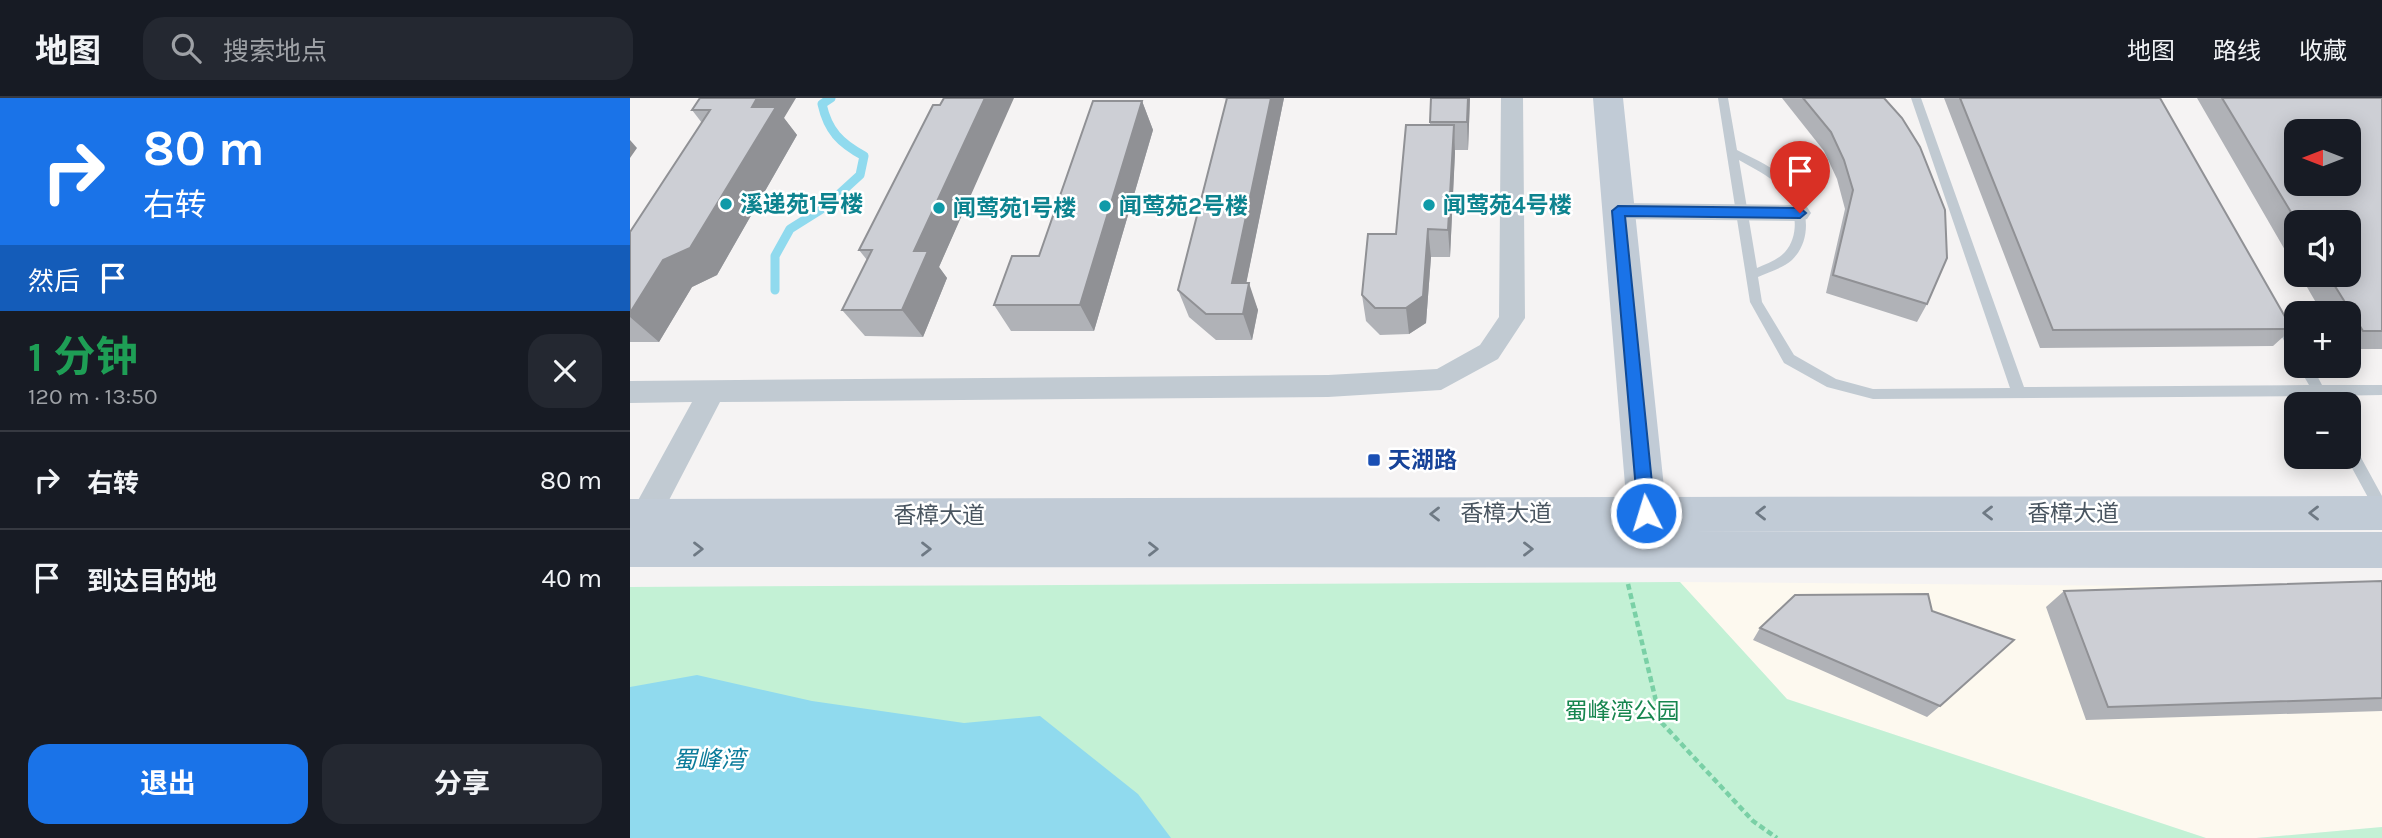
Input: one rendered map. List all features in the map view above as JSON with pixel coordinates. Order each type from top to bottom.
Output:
[{"type":"street","points":[[630,392],[1328,386],[1441,379],[1489,352],[1512,318],[1512,98]]},
{"type":"street","points":[[1608,98],[1639,537]]},
{"type":"street","points":[[1618,211],[1800,213]]},
{"type":"street","points":[[633,532],[712,391]]},
{"type":"street","name":"香樟大道","points":[[1639,537],[2382,511]]},
{"type":"street","name":"香樟大道","points":[[633,532],[1639,537],[2382,550]]},
{"type":"lane","points":[[1723,98],[1756,302],[1789,359],[1832,383],[1873,394],[2382,390]]},
{"type":"lane","points":[[1916,98],[2019,393]]},
{"type":"lane","points":[[1730,151],[1765,171],[1789,190],[1800,213],[1801,235],[1788,257],[1751,275]]},
{"type":"lane","points":[[2269,302],[2284,329]]},
{"type":"lane","points":[[2312,378],[2319,391]]},
{"type":"lane","points":[[2360,469],[2382,511]]},
{"type":"path","points":[[1639,537],[1661,722],[1753,821],[1777,838]]},
{"type":"shaded area","points":[[1680,582],[2382,588],[2382,827],[2256,838],[2206,838],[1787,699]]},
{"type":"green space","name":"蜀峰湾公园","points":[[1680,582],[1787,699],[2206,838],[630,838],[630,587]]},
{"type":"green space","points":[[2382,827],[2382,838],[2256,838]]},
{"type":"water","name":"蜀峰湾","points":[[697,675],[812,701],[964,723],[1040,716],[1138,794],[1171,838],[630,838],[630,687]]},
{"type":"building","points":[[700,98],[757,98],[752,107],[776,107],[690,248],[663,260],[630,313],[630,232],[710,110],[692,110]]},
{"type":"building","points":[[944,98],[985,98],[914,251],[928,251],[902,310],[842,310],[872,250],[859,250],[933,105],[940,105]]},
{"type":"building","points":[[1227,98],[1271,98],[1232,283],[1249,283],[1243,314],[1206,314],[1178,290]]},
{"type":"building","points":[[1431,98],[1468,98],[1467,122],[1430,122]]},
{"type":"building","points":[[1803,98],[1884,98],[1902,118],[1920,147],[1945,210],[1947,258],[1927,304],[1833,275],[1853,190],[1844,160],[1831,132]]},
{"type":"building","points":[[1960,98],[2160,98],[2284,315],[2284,329],[2053,330]]},
{"type":"building","points":[[2222,98],[2382,98],[2382,331],[2363,331],[2361,301],[2344,301],[2336,287],[2361,287],[2361,210],[2290,210]]},
{"type":"building","points":[[1093,101],[1142,101],[1080,305],[994,305],[1012,256],[1039,256]]},
{"type":"building","name":"闻莺苑4号楼","points":[[1406,125],[1454,125],[1448,230],[1428,229],[1423,296],[1406,308],[1375,308],[1362,295],[1368,234],[1396,234]]},
{"type":"building","points":[[2382,581],[2382,698],[2108,707],[2064,591]]},
{"type":"building","points":[[1928,594],[1932,611],[2014,640],[1940,706],[1760,628],[1795,595]]},
{"type":"waterway","points":[[775,290],[775,256],[790,229],[825,207],[860,175],[864,156],[836,135],[828,122],[822,104],[831,98]]},
{"type":"place","name":"溪递苑1号楼","points":[[726,204]]},
{"type":"place","name":"闻莺苑4号楼","points":[[1429,205]]},
{"type":"place","name":"闻莺苑2号楼","points":[[1105,206]]},
{"type":"place","name":"闻莺苑1号楼","points":[[939,208]]},
{"type":"place","name":"天湖路","points":[[1374,460]]},
{"type":"route","points":[[1646,513],[1618,211],[1800,213]]}]
